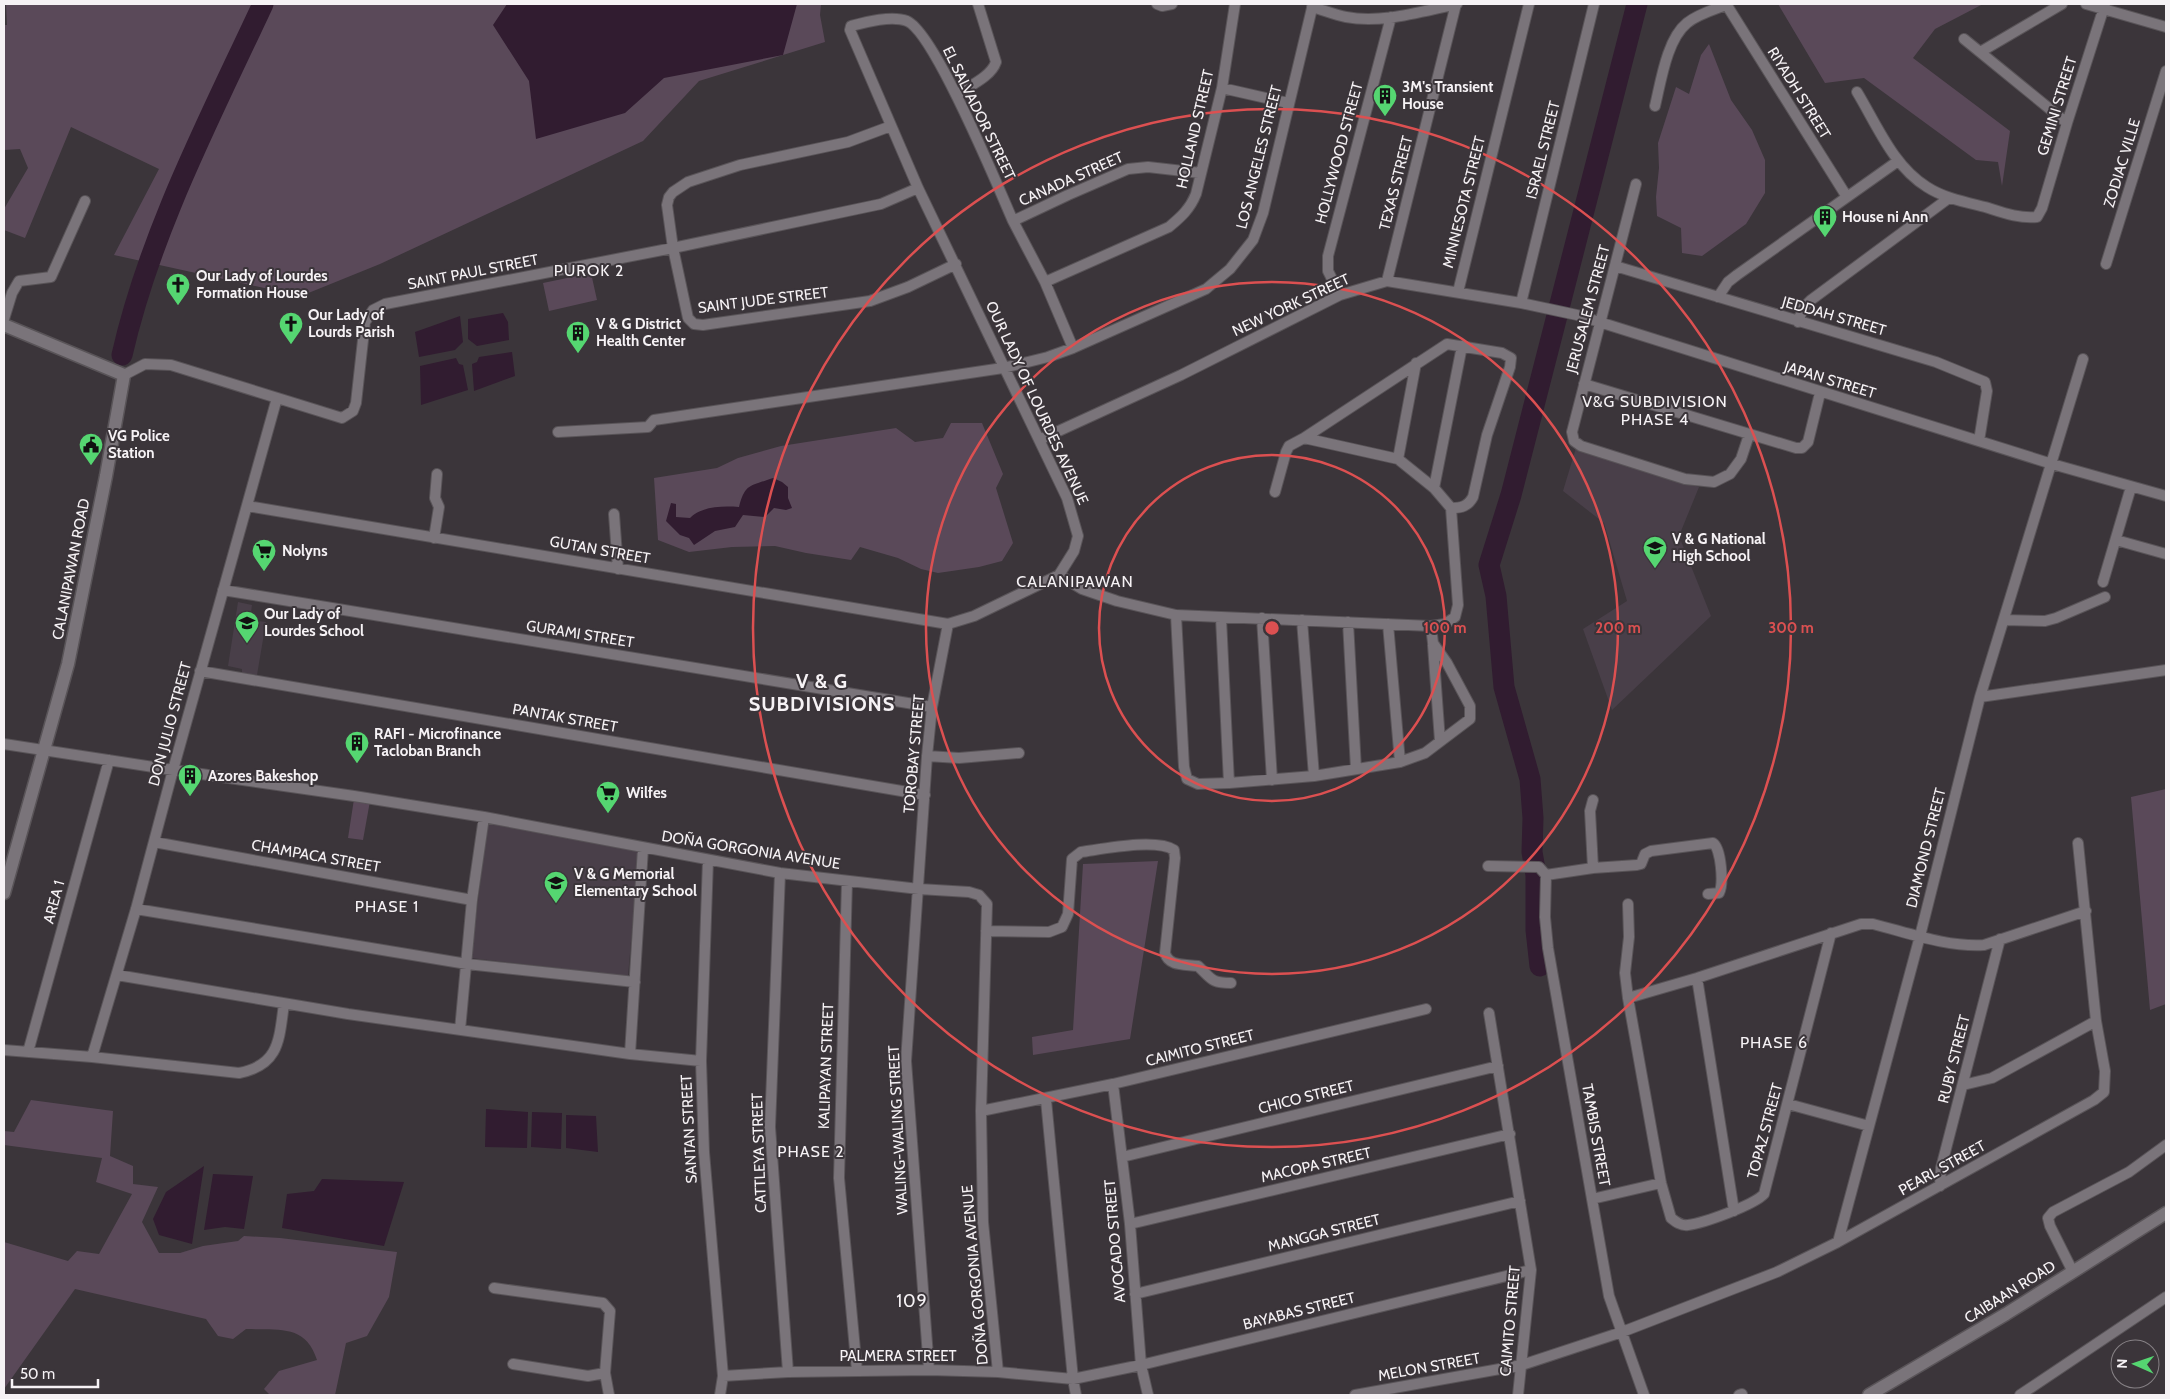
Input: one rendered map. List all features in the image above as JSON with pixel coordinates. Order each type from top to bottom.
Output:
[{"type":"street","points":[[956,95],[988,74],[994,68],[996,62],[978,4]]},
{"type":"street","points":[[1157,4],[1162,6],[1172,4]]},
{"type":"street","name":"HOLLAND STREET","points":[[1045,282],[1169,227],[1191,206],[1222,88],[1236,4]]},
{"type":"street","points":[[1313,5],[1346,17],[1360,18],[1391,17],[1456,4]]},
{"type":"street","name":"TEXAS STREET","points":[[1387,281],[1456,4]]},
{"type":"street","name":"MINNESOTA STREET","points":[[1458,292],[1529,4]]},
{"type":"street","name":"ISRAEL STREET","points":[[1521,303],[1594,4]]},
{"type":"street","points":[[1655,106],[1676,34],[1687,22],[1726,4]]},
{"type":"street","name":"RIYADH STREET","points":[[1726,4],[1847,197]]},
{"type":"street","points":[[1982,51],[2062,4]]},
{"type":"street","points":[[2086,4],[2104,7],[2166,27]]},
{"type":"street","name":"LOS ANGELES STREET","points":[[558,432],[648,427],[654,420],[1003,368],[1048,357],[1073,348],[1206,289],[1230,270],[1253,240],[1263,213],[1313,5]]},
{"type":"street","name":"GEMINI STREET","points":[[1948,198],[2016,216],[2037,217],[2042,208],[2104,7]]},
{"type":"street","name":"HOLLYWOOD STREET","points":[[1340,295],[1328,271],[1328,256],[1391,17]]},
{"type":"street","name":"EL SALVADOR STREET","points":[[850,27],[897,19],[907,21],[913,25],[932,48],[956,95],[1013,221]]},
{"type":"street","name":"OUR LADY OF LOURDES AVENUE","points":[[850,27],[918,188],[1067,498],[1078,531],[1074,551],[1059,575]]},
{"type":"street","points":[[1964,39],[1982,51],[2067,123]]},
{"type":"street","name":"ZODIAC VILLE","points":[[2106,264],[2166,71]]},
{"type":"street","points":[[1222,88],[1288,103]]},
{"type":"street","points":[[1798,322],[1803,308],[1811,300],[1948,198],[1927,187],[1898,161],[1857,92]]},
{"type":"street","name":"SAINT JUDE STREET","points":[[891,126],[848,142],[740,165],[688,182],[673,192],[667,205],[673,248],[688,318],[691,322],[698,325],[870,301],[908,287],[956,264]]},
{"type":"street","points":[[1718,297],[1728,282],[1737,275],[1898,161]]},
{"type":"street","name":"CANADA STREET","points":[[1073,348],[1045,282],[1013,221],[1128,169],[1148,167],[1200,172]]},
{"type":"street","name":"JERUSALEM STREET","points":[[1636,184],[1572,432],[1574,441],[1581,446],[1685,479],[1714,482],[1730,474],[1741,459],[1750,435]]},
{"type":"street","name":"SAINT PAUL STREET","points":[[124,375],[145,364],[171,365],[342,418],[349,416],[353,412],[356,403],[365,322],[373,310],[385,304],[673,248],[881,204],[918,188]]},
{"type":"street","points":[[4,319],[12,293],[19,281],[51,278],[85,201]]},
{"type":"street","name":"JEDDAH STREET","points":[[1615,266],[1936,362],[1985,382],[1987,391],[1980,441]]},
{"type":"street","name":"NEW YORK STREET","points":[[1039,440],[1181,375],[1340,295],[1387,281],[1521,303],[1600,323]]},
{"type":"street","name":"JAPAN STREET","points":[[1600,323],[2052,464],[2166,496]]},
{"type":"street","points":[[4,326],[124,375]]},
{"type":"street","points":[[1275,492],[1289,446],[1304,438],[1416,362],[1447,344],[1502,352],[1511,358],[1510,367],[1492,419],[1473,497],[1469,504],[1459,508],[1451,508]]},
{"type":"street","points":[[1434,488],[1462,346]]},
{"type":"street","name":"DIAMOND STREET","points":[[1838,1242],[1920,936],[1980,697],[2083,359]]},
{"type":"street","points":[[1398,459],[1416,362]]},
{"type":"street","name":"CALANIPAWAN ROAD","points":[[4,893],[68,664],[106,476],[124,375]]},
{"type":"street","points":[[1584,384],[1789,448],[1802,448],[1808,442],[1820,393]]},
{"type":"street","name":"DON JULIO STREET","points":[[92,1057],[136,909],[200,671],[277,398]]},
{"type":"street","points":[[948,624],[974,616],[1059,575],[1082,589],[1117,601],[1176,615],[1431,626],[1445,624],[1455,617],[1458,605],[1451,508],[1434,488],[1398,459],[1304,438]]},
{"type":"street","points":[[434,538],[439,506],[435,498],[437,474]]},
{"type":"street","points":[[2103,582],[2131,487]]},
{"type":"street","name":"GUTAN STREET","points":[[247,506],[948,624]]},
{"type":"street","points":[[614,514],[618,569]]},
{"type":"street","points":[[2116,540],[2166,554]]},
{"type":"street","name":"GURAMI STREET","points":[[223,590],[932,707]]},
{"type":"street","points":[[2004,620],[2045,620],[2056,618],[2105,597]]},
{"type":"street","points":[[1176,615],[1184,767],[1187,779],[1198,784],[1314,776],[1400,762],[1416,757],[1470,719],[1472,713],[1447,663],[1432,643]]},
{"type":"street","points":[[1221,618],[1229,783]]},
{"type":"street","points":[[1262,618],[1272,780]]},
{"type":"street","points":[[1302,620],[1314,776]]},
{"type":"street","points":[[1348,622],[1356,770]]},
{"type":"street","name":"TOROBAY STREET","points":[[918,889],[932,707],[948,624]]},
{"type":"street","points":[[1388,624],[1400,762]]},
{"type":"street","points":[[1431,626],[1440,741]]},
{"type":"street","points":[[1980,697],[2166,670]]},
{"type":"street","name":"PANTAK STREET","points":[[200,671],[925,795]]},
{"type":"street","name":"DOÑA GORGONIA AVENUE","points":[[4,744],[354,796],[780,873],[918,889],[969,892],[979,895],[986,904],[981,1111],[982,1222],[998,1372]]},
{"type":"street","points":[[927,756],[960,758],[1019,753]]},
{"type":"street","name":"AREA 1","points":[[28,1052],[109,760]]},
{"type":"street","points":[[1593,800],[1590,811],[1593,868]]},
{"type":"street","points":[[460,1030],[472,900],[484,818]]},
{"type":"street","name":"CHAMPACA STREET","points":[[154,842],[472,900]]},
{"type":"street","points":[[1488,866],[1539,867],[1546,875],[1593,868],[1641,864],[1645,854],[1651,851],[1713,843],[1719,851],[1721,886],[1719,892],[1708,894]]},
{"type":"street","name":"PEARL STREET","points":[[1593,1341],[1622,1332],[1777,1272],[1838,1242],[1940,1186],[2094,1100],[2104,1092],[2105,1071],[2096,1021],[2078,843]]},
{"type":"street","points":[[986,931],[1049,932],[1062,927],[1068,914],[1072,859],[1081,852],[1152,844],[1168,846],[1174,850],[1175,858],[1165,953],[1167,960],[1172,963],[1198,966],[1211,980],[1217,983],[1231,983]]},
{"type":"street","points":[[630,1054],[643,848]]},
{"type":"street","name":"SANTAN STREET","points":[[708,860],[701,1061],[704,1152],[723,1376],[720,1395]]},
{"type":"street","name":"CATTLEYA STREET","points":[[780,873],[770,1127],[788,1372]]},
{"type":"street","name":"TAMBIS STREET","points":[[1546,875],[1545,917],[1548,948],[1609,1296],[1644,1395]]},
{"type":"street","name":"KALIPAYAN STREET","points":[[847,881],[839,1178],[857,1371]]},
{"type":"street","name":"WALING-WALING STREET","points":[[918,889],[906,1061],[929,1370]]},
{"type":"street","name":"TOPAZ STREET","points":[[1628,904],[1629,937],[1625,974],[1661,1183],[1671,1218],[1676,1223],[1687,1225],[1734,1211],[1758,1200],[1764,1194],[1831,933]]},
{"type":"street","points":[[136,909],[466,964],[635,982]]},
{"type":"street","points":[[1628,998],[1697,978],[1861,924],[1873,924],[1953,944],[1969,946],[1984,944],[2086,911]]},
{"type":"street","name":"RUBY STREET","points":[[1940,1186],[1941,1168],[2000,939]]},
{"type":"street","points":[[117,975],[284,1004],[460,1030],[630,1054],[701,1061]]},
{"type":"street","points":[[1697,978],[1734,1211]]},
{"type":"street","points":[[4,1050],[92,1057],[239,1073],[250,1071],[271,1057],[278,1046],[284,1004]]},
{"type":"street","name":"CAIMITO STREET","points":[[981,1111],[1046,1100],[1426,1009]]},
{"type":"street","name":"CAIMITO STREET","points":[[1488,1013],[1532,1270],[1518,1395]]},
{"type":"street","points":[[1963,1086],[1992,1078],[2096,1021]]},
{"type":"street","name":"CHICO STREET","points":[[1122,1157],[1498,1066]]},
{"type":"street","name":"AVOCADO STREET","points":[[1113,1084],[1130,1224],[1141,1365],[1148,1395]]},
{"type":"street","points":[[1046,1100],[1076,1395]]},
{"type":"street","points":[[1788,1104],[1869,1126]]},
{"type":"street","name":"MACOPA STREET","points":[[1130,1224],[1510,1134]]},
{"type":"street","points":[[2073,1272],[2050,1226],[2048,1218],[2053,1212],[2129,1172],[2166,1145]]},
{"type":"street","points":[[1592,1199],[1661,1183]]},
{"type":"street","name":"MANGGA STREET","points":[[1135,1294],[1520,1201]]},
{"type":"street","name":"CAIBAAN ROAD","points":[[1869,1395],[2073,1272],[2166,1213]]},
{"type":"street","name":"BAYABAS STREET","points":[[1073,1379],[1141,1365],[1532,1270]]},
{"type":"street","points":[[494,1288],[603,1303],[610,1311],[604,1373],[609,1395]]},
{"type":"street","points":[[2020,1395],[2166,1298]]},
{"type":"street","name":"MELON STREET","points":[[1355,1395],[1522,1365],[1593,1341]]},
{"type":"street","points":[[513,1364],[588,1376],[604,1373]]},
{"type":"street","name":"PALMERA STREET","points":[[723,1376],[788,1372],[929,1370],[998,1372],[1073,1379]]},
{"type":"shaded area","points":[[6,4],[821,4],[820,15],[825,42],[699,81],[643,141],[380,264],[301,296],[114,255],[159,169],[71,127],[25,238],[4,230],[4,209],[28,168],[20,149],[4,150],[4,25],[7,25]]},
{"type":"shaded area","points":[[507,4],[797,4],[783,55],[664,78],[625,113],[536,139],[529,81],[493,25]]},
{"type":"shaded area","points":[[1778,4],[1983,4],[1935,29],[1913,58],[2010,131],[2002,186],[1998,162],[1976,160],[1864,78],[1825,83]]},
{"type":"shaded area","points":[[1709,44],[1731,100],[1752,130],[1765,160],[1765,193],[1746,224],[1702,256],[1682,253],[1681,228],[1657,216],[1656,197],[1659,168],[1658,143],[1676,87],[1689,94],[1701,55]]},
{"type":"shaded area","points":[[591,273],[597,300],[549,311],[543,283]]},
{"type":"shaded area","points":[[503,313],[508,322],[509,340],[477,346],[468,339],[468,319]]},
{"type":"shaded area","points":[[460,316],[463,342],[455,350],[419,357],[415,332]]},
{"type":"shaded area","points":[[512,352],[515,376],[474,391],[472,364],[477,362],[479,357]]},
{"type":"shaded area","points":[[456,358],[459,364],[463,365],[468,390],[421,405],[420,366]]},
{"type":"shaded area","points":[[951,423],[982,423],[1003,474],[996,488],[1013,543],[1002,561],[979,567],[938,573],[921,569],[898,558],[860,547],[851,560],[775,546],[732,547],[689,552],[658,540],[654,478],[717,468],[738,458],[781,446],[896,428],[915,442],[943,438]]},
{"type":"shaded area","name":"V & G National High School","points":[[1576,448],[1699,487],[1679,536],[1711,616],[1612,710],[1583,629],[1627,601],[1604,523],[1563,491]]},
{"type":"shaded area","points":[[773,478],[788,487],[788,498],[792,508],[786,510],[774,508],[765,517],[743,515],[735,527],[715,531],[694,545],[689,538],[680,535],[666,521],[671,503],[676,504],[676,517],[690,518],[706,509],[739,507],[744,493],[750,486]]},
{"type":"shaded area","name":"Our Lady of Lourdes School","points":[[238,602],[252,605],[250,620],[266,622],[257,675],[242,673],[242,669],[228,666]]},
{"type":"shaded area","points":[[2166,789],[2166,1004],[2150,1010],[2131,797]]},
{"type":"shaded area","points":[[354,799],[370,801],[363,840],[348,838]]},
{"type":"shaded area","name":"V & G Memorial Elementary School","points":[[488,820],[639,850],[628,976],[471,958]]},
{"type":"shaded area","points":[[1158,861],[1130,1039],[1033,1055],[1032,1037],[1073,1030],[1083,864]]},
{"type":"shaded area","points":[[31,1100],[113,1111],[110,1156],[133,1166],[133,1184],[158,1187],[142,1222],[159,1253],[180,1253],[203,1246],[238,1241],[244,1236],[280,1238],[397,1252],[389,1297],[367,1336],[346,1343],[335,1395],[270,1395],[264,1389],[279,1371],[317,1360],[306,1340],[289,1331],[246,1329],[233,1339],[218,1336],[206,1319],[75,1289],[4,1389],[4,1242],[68,1261],[77,1251],[99,1254],[132,1194],[96,1182],[102,1158],[4,1145],[4,1131],[14,1132]]},
{"type":"shaded area","points":[[486,1109],[528,1112],[527,1148],[485,1147]]},
{"type":"shaded area","points":[[532,1112],[562,1113],[561,1149],[531,1147]]},
{"type":"shaded area","points":[[566,1115],[596,1116],[598,1152],[566,1148]]},
{"type":"shaded area","points":[[204,1166],[192,1244],[159,1235],[153,1219],[166,1192]]},
{"type":"shaded area","points":[[213,1174],[253,1176],[244,1229],[225,1227],[204,1230]]},
{"type":"shaded area","points":[[322,1179],[404,1182],[384,1246],[282,1228],[287,1194],[314,1191]]},
{"type":"waterway","points":[[122,355],[148,264],[165,220],[202,133],[263,4]]},
{"type":"waterway","points":[[1540,966],[1536,930],[1536,875],[1532,852],[1533,818],[1530,779],[1504,687],[1496,596],[1489,565],[1511,495],[1637,4]]},
{"type":"place","name":"3M's Transient House","points":[[1385,117]]},
{"type":"place","name":"House ni Ann","points":[[1825,238]]},
{"type":"place","name":"Our Lady of Lourdes Formation House","points":[[178,306]]},
{"type":"place","name":"Our Lady of Lourds Parish","points":[[291,345]]},
{"type":"place","name":"V & G District Health Center","points":[[578,354]]},
{"type":"place","name":"VG Police Station","points":[[91,466]]},
{"type":"place","name":"V & G National High School","points":[[1655,569]]},
{"type":"place","name":"Nolyns","points":[[264,572]]},
{"type":"place","name":"Our Lady of Lourdes School","points":[[247,644]]},
{"type":"place","name":"RAFI - Microfinance Tacloban Branch","points":[[357,764]]},
{"type":"place","name":"Azores Bakeshop","points":[[190,797]]},
{"type":"place","name":"Wilfes","points":[[608,814]]},
{"type":"place","name":"V & G Memorial Elementary School","points":[[556,904]]},
{"type":"district","name":"PUROK 2","points":[[589,270]]},
{"type":"district","name":"V&G SUBDIVISION PHASE 4","points":[[1655,410]]},
{"type":"district","name":"CALANIPAWAN","points":[[1075,581]]},
{"type":"district","name":"V & G SUBDIVISIONS","points":[[822,692]]},
{"type":"district","name":"PHASE 1","points":[[387,906]]},
{"type":"district","name":"PHASE 6","points":[[1774,1042]]},
{"type":"district","name":"PHASE 2","points":[[811,1151]]},
{"type":"district","name":"109","points":[[912,1301]]}]
